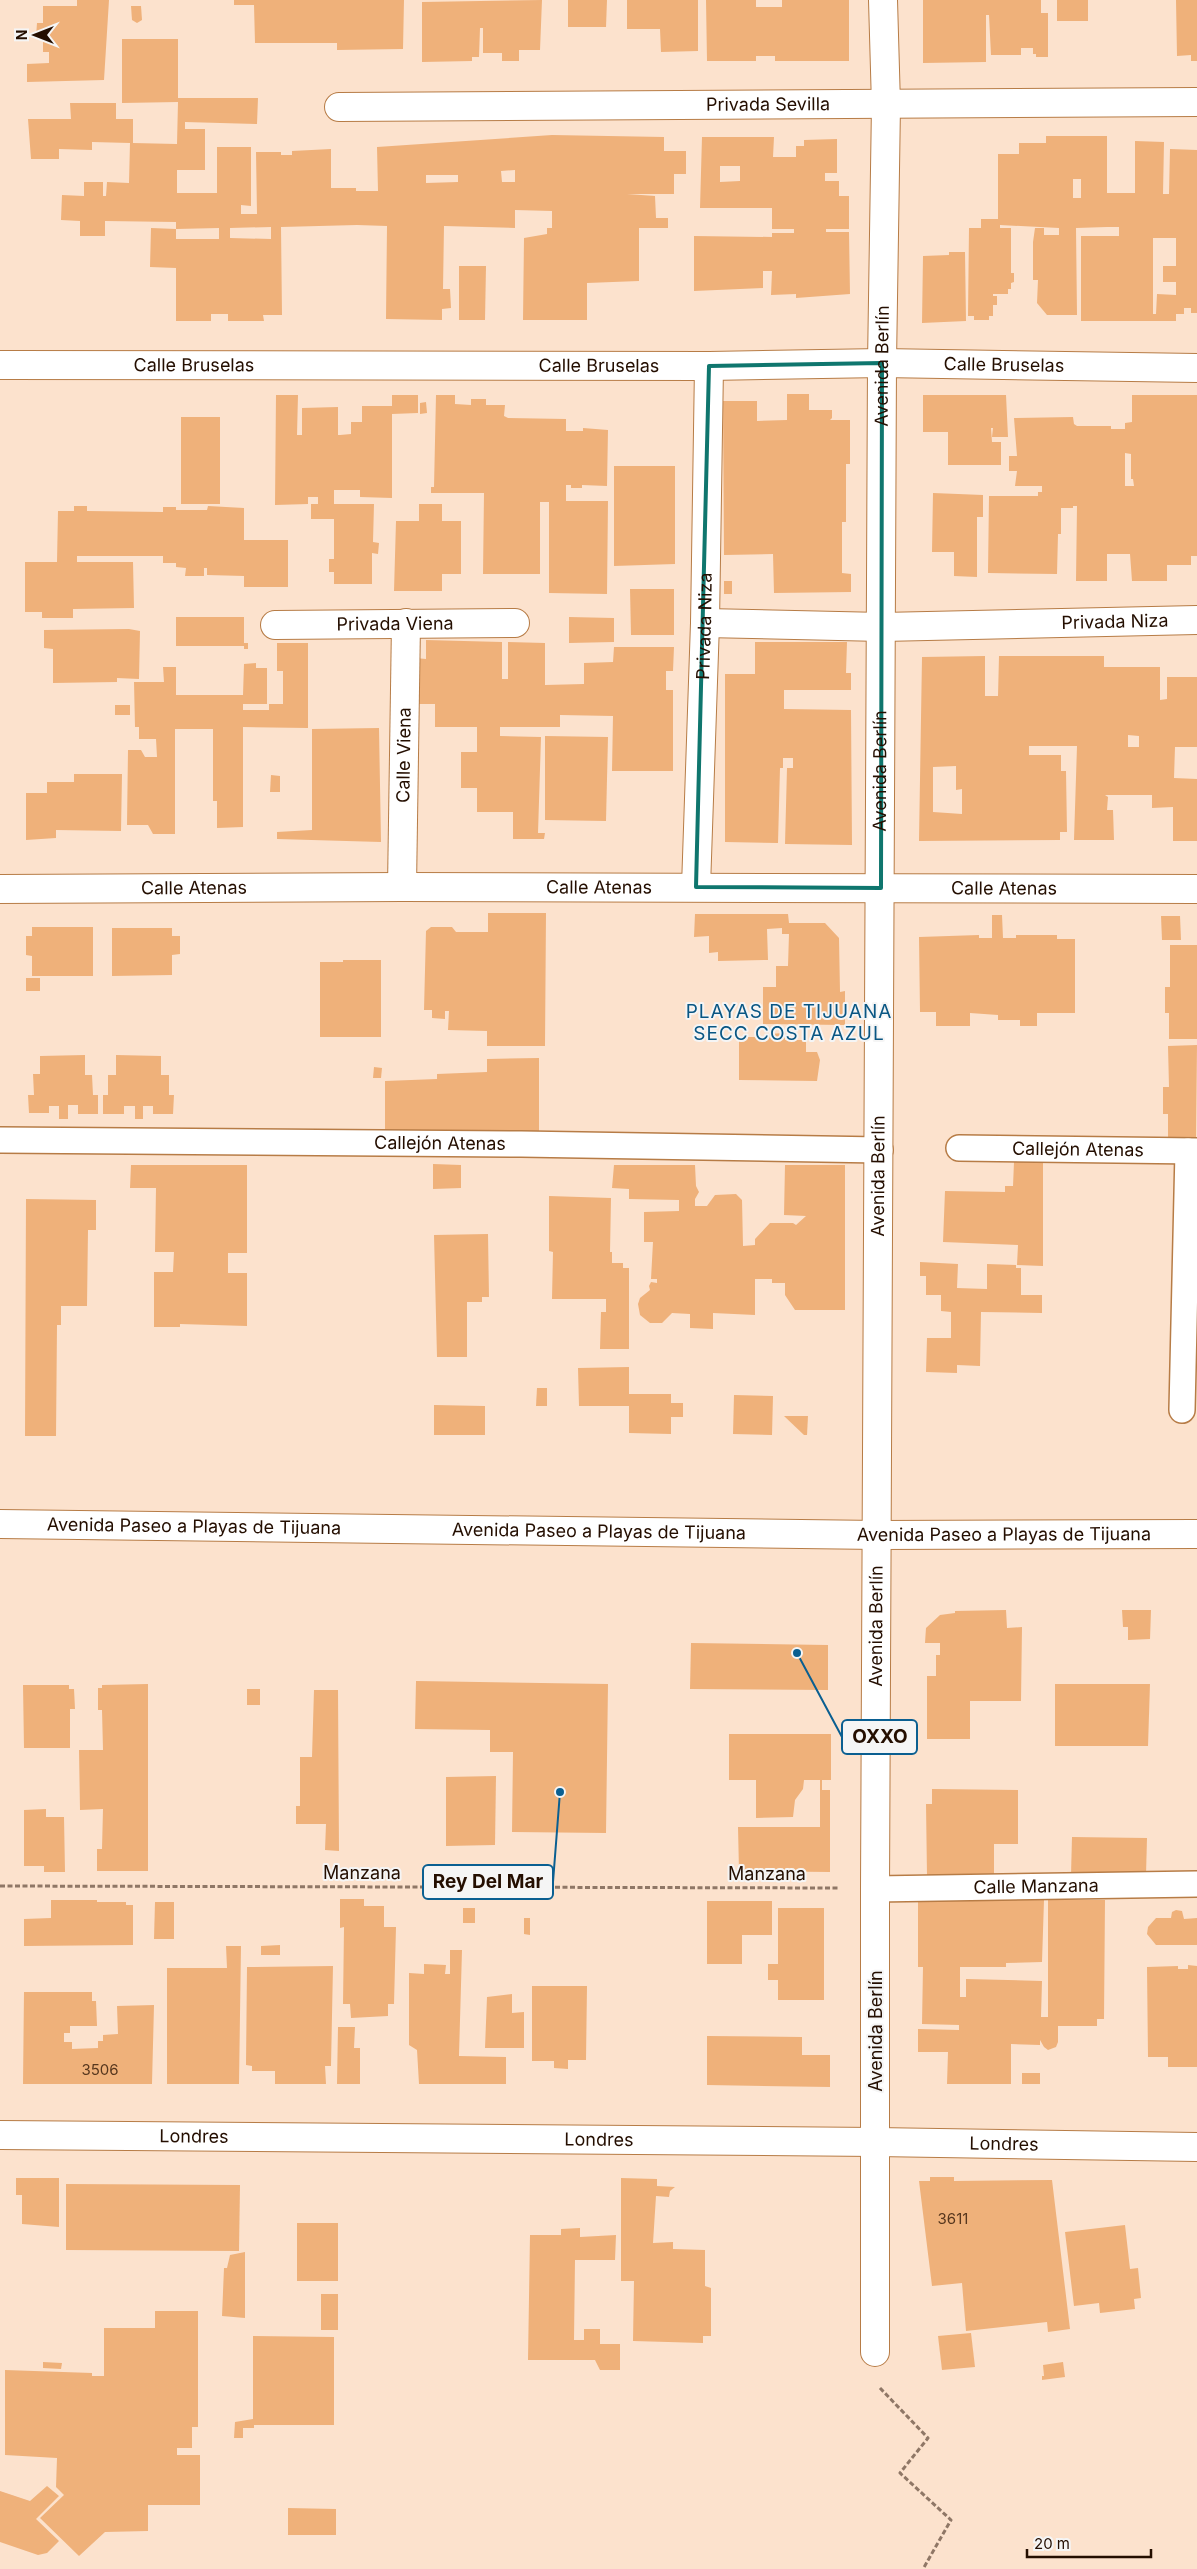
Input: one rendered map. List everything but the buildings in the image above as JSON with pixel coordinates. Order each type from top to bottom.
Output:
[{"type":"street","name":"Avenida Berlín","points":[[876,2352],[875,1888],[880,1150],[882,363],[886,105],[883,0]]},
{"type":"street","name":"Privada Sevilla","points":[[339,107],[1197,102]]},
{"type":"street","name":"Calle Bruselas","points":[[0,365],[709,366],[882,363],[1197,368]]},
{"type":"street","name":"Privada Niza","points":[[696,887],[705,622],[709,366]]},
{"type":"street","name":"Privada Niza","points":[[705,622],[882,627],[1197,620]]},
{"type":"street","name":"Calle Viena","points":[[402,887],[406,623]]},
{"type":"street","name":"Privada Viena","points":[[276,625],[515,623]]},
{"type":"street","name":"Calle Atenas","points":[[0,889],[402,887],[1197,888]]},
{"type":"street","name":"Avenida Paseo a Playas de Tijuana","points":[[0,1524],[878,1535],[1197,1534]]},
{"type":"street","name":"Londres","points":[[0,2135],[876,2142],[1197,2147]]},
{"type":"lane","name":"Callejón Atenas","points":[[0,1140],[511,1144],[880,1150]]},
{"type":"lane","name":"Callejón Atenas","points":[[959,1148],[1192,1151]]},
{"type":"lane","points":[[1182,1410],[1192,1151]]},
{"type":"lane","name":"Calle Manzana","points":[[875,1888],[1197,1884]]},
{"type":"path","name":"Manzana","points":[[0,1886],[875,1888]]},
{"type":"path","points":[[876,2352],[865,2373],[928,2438],[900,2473],[951,2520],[923,2569]]},
{"type":"highlighted area","points":[[882,363],[881,888],[696,887],[709,366]]},
{"type":"place","name":"OXXO","points":[[797,1653]]},
{"type":"place","name":"Rey Del Mar","points":[[560,1792]]},
{"type":"district","name":"PLAYAS DE TIJUANA SECC COSTA AZUL","points":[[789,1022]]}]
